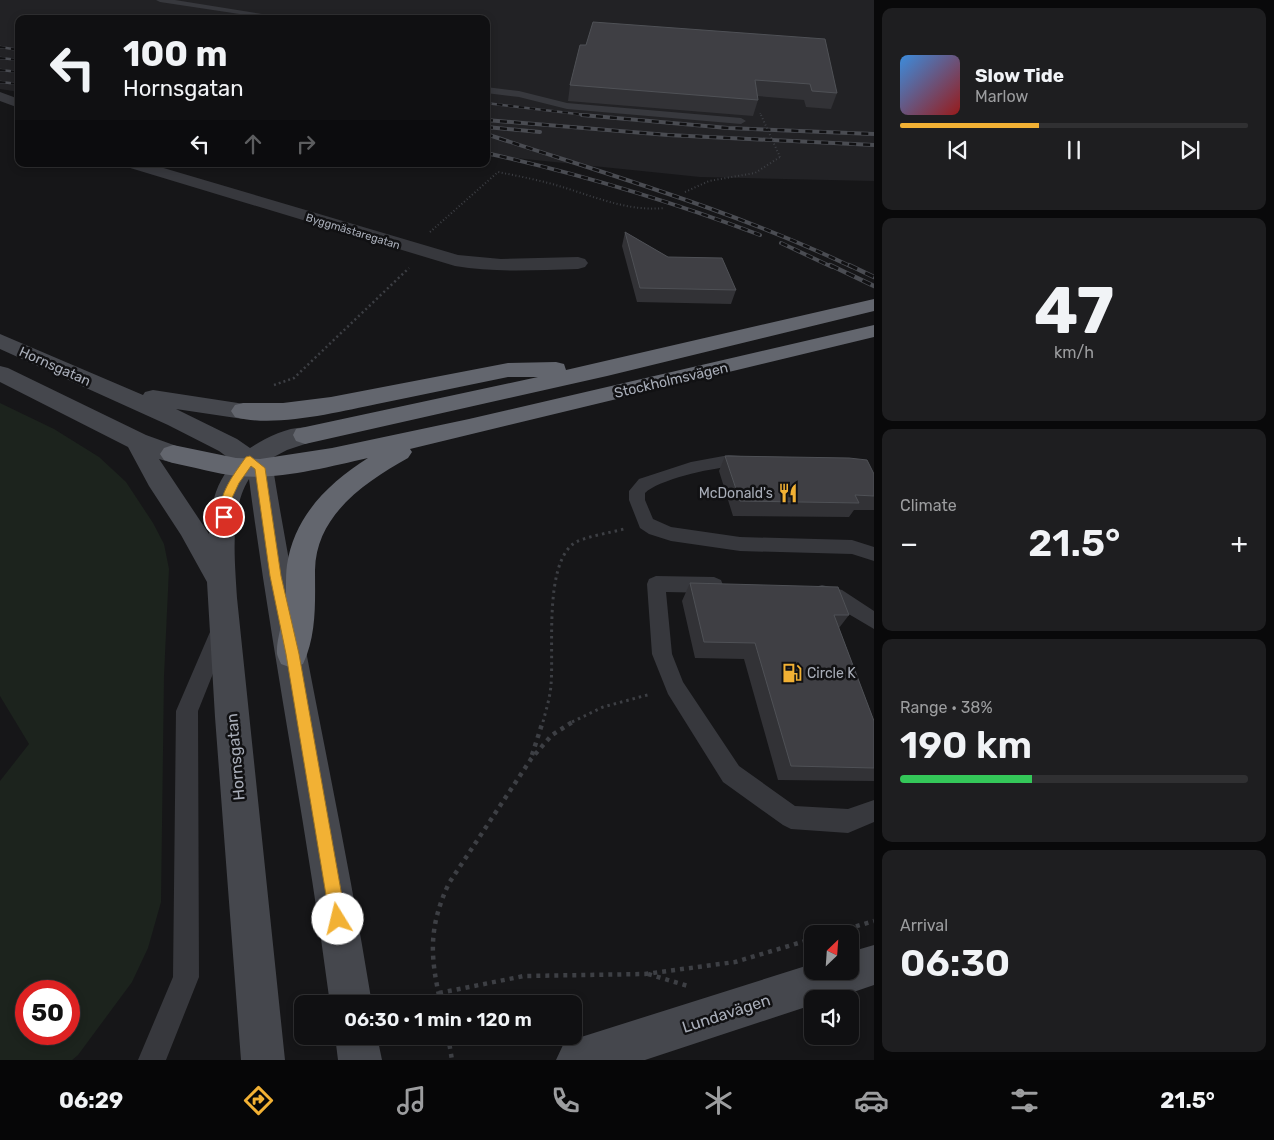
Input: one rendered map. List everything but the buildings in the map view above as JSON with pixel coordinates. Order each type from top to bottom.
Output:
[{"type":"highway","name":"Stockholmsvägen","points":[[305,435],[607,369],[874,305]]},
{"type":"highway","name":"Stockholmsvägen","points":[[469,427],[874,331]]},
{"type":"highway","name":"Stockholmsvägen","points":[[243,412],[283,411],[331,405],[517,369],[607,369]]},
{"type":"highway","points":[[173,454],[217,464],[288,465],[370,450],[469,427]]},
{"type":"highway","points":[[292,654],[301,600],[300,565],[313,523],[321,511],[351,482],[376,464],[406,449],[469,427]]},
{"type":"main road","name":"Hornsgatan","points":[[0,341],[177,419],[228,445],[251,465]]},
{"type":"main road","name":"Hornsgatan","points":[[0,373],[137,441],[173,454]]},
{"type":"main road","name":"Hornsgatan","points":[[110,390],[189,405],[243,412]]},
{"type":"main road","name":"Hornsgatan","points":[[263,1060],[223,623],[221,581],[225,500],[234,481],[265,449],[283,441],[305,435]]},
{"type":"main road","points":[[137,441],[158,478],[192,527],[221,581]]},
{"type":"main road","points":[[251,465],[292,654],[336,902],[350,995]]},
{"type":"main road","name":"Lundavägen","points":[[578,1060],[874,966]]},
{"type":"main road","points":[[358,1045],[360,1060]]},
{"type":"street","points":[[0,96],[15,102]]},
{"type":"street","name":"Byggmästaregatan","points":[[143,167],[418,250],[474,264],[578,263]]},
{"type":"lane","points":[[160,0],[262,15]]},
{"type":"lane","points":[[490,90],[519,94],[567,106],[742,121]]},
{"type":"lane","points":[[766,461],[729,461],[691,468],[645,483],[637,491],[637,500],[646,522],[655,529],[671,534],[740,544],[852,547],[874,554]]},
{"type":"lane","points":[[732,585],[656,584],[662,654],[675,687],[731,774],[791,817],[848,821],[874,811]]},
{"type":"lane","points":[[807,590],[835,596],[874,621]]},
{"type":"lane","points":[[152,1060],[186,977],[187,711],[223,623]]},
{"type":"path","points":[[685,192],[708,181],[755,173],[780,157],[760,113]]},
{"type":"path","points":[[274,384],[294,378],[418,250],[498,172],[634,207],[654,210],[664,208]]},
{"type":"path","points":[[530,759],[547,710],[553,637],[553,596],[560,560],[568,546],[574,542],[646,522]]},
{"type":"path","points":[[675,687],[603,707],[576,720],[552,735],[530,759],[438,904],[430,938],[434,975],[439,993],[524,976],[645,974],[735,962],[804,941]]},
{"type":"path","points":[[859,925],[874,921]]},
{"type":"path","points":[[450,1045],[452,1060]]},
{"type":"shaded area","points":[[0,0],[874,0],[874,181],[700,177],[490,155],[490,15],[15,15],[15,91],[0,89]]},
{"type":"shaded area","points":[[0,403],[54,429],[99,457],[126,482],[153,523],[164,544],[169,569],[164,676],[161,902],[148,948],[132,982],[78,1055],[72,1060],[0,1060],[0,781],[29,744],[0,696]]},
{"type":"railway","points":[[0,47],[15,49]]},
{"type":"railway","points":[[0,58],[15,60]]},
{"type":"railway","points":[[0,70],[15,72]]},
{"type":"railway","points":[[0,82],[15,84]]},
{"type":"railway","points":[[490,103],[594,116]]},
{"type":"railway","points":[[582,115],[728,128],[874,134]]},
{"type":"railway","points":[[490,120],[668,135],[874,145]]},
{"type":"railway","points":[[490,127],[540,132]]},
{"type":"railway","points":[[490,135],[717,211],[763,228],[852,267]]},
{"type":"railway","points":[[490,154],[624,189],[760,235]]},
{"type":"railway","points":[[781,243],[832,267]]},
{"type":"railway","points":[[830,265],[874,286]]},
{"type":"railway","points":[[849,265],[874,277]]},
{"type":"place","name":"McDonald's","points":[[788,493]]},
{"type":"place","name":"Circle K","points":[[792,673]]},
{"type":"route","points":[[224,517],[225,500],[234,481],[250,460],[260,468],[276,576],[292,654],[338,919]]}]
